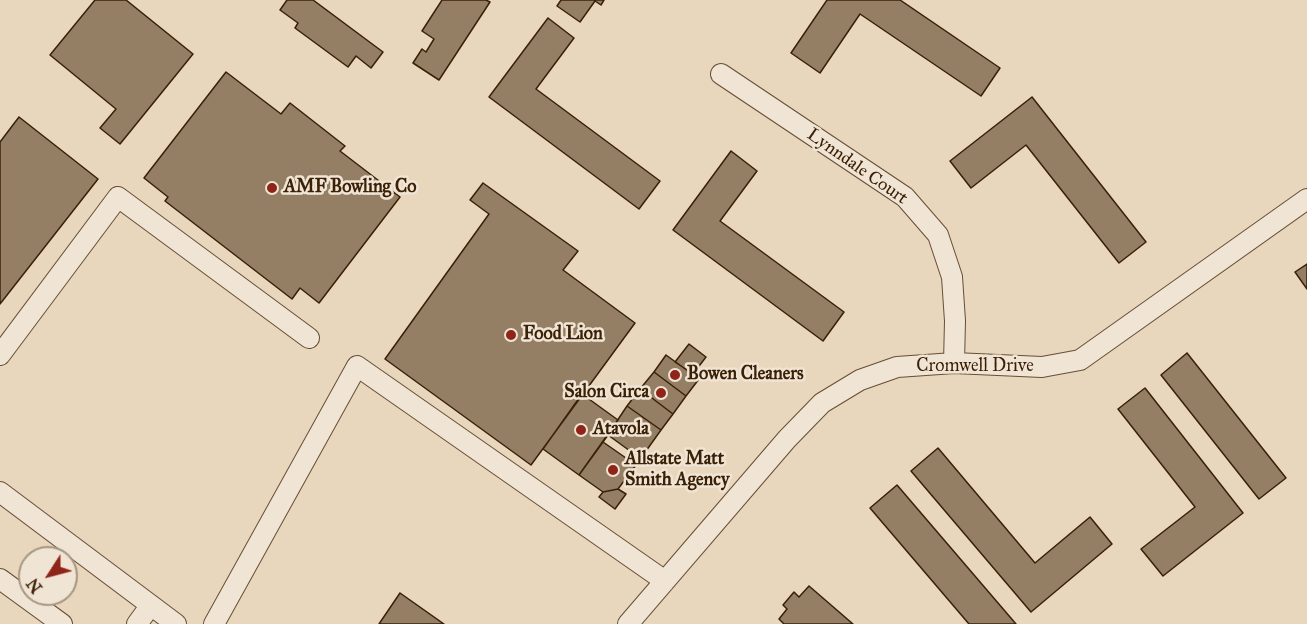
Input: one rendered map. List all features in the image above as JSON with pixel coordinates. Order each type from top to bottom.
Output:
[{"type":"street","name":"Lynndale Court","points":[[721,74],[905,197],[938,236],[952,278],[955,321],[954,363]]},
{"type":"street","points":[[0,355],[118,197],[309,338]]},
{"type":"street","name":"Cromwell Drive","points":[[628,624],[787,439],[822,403],[860,380],[897,367],[954,363],[1042,367],[1080,360],[1307,199]]},
{"type":"street","points":[[214,624],[357,366],[665,582]]},
{"type":"street","points":[[2,498],[177,624]]},
{"type":"street","points":[[0,579],[62,624]]},
{"type":"street","points":[[137,624],[151,605]]},
{"type":"building","points":[[95,0],[126,0],[193,54],[120,144],[100,128],[116,109],[50,55]]},
{"type":"building","points":[[287,0],[313,0],[383,52],[371,68],[356,56],[348,67],[295,28],[298,23],[280,10]]},
{"type":"building","points":[[442,0],[486,0],[490,2],[439,80],[413,63],[422,49],[426,52],[434,39],[422,31]]},
{"type":"building","points":[[561,0],[604,0],[601,5],[595,1],[580,22],[557,6]]},
{"type":"building","points":[[827,0],[900,0],[1000,68],[981,96],[860,14],[820,73],[791,53]]},
{"type":"building","points":[[548,18],[574,38],[536,89],[660,181],[639,209],[489,97]]},
{"type":"building","name":"AMF Bowling Co","points":[[226,72],[281,114],[290,103],[345,146],[340,151],[400,197],[319,303],[300,288],[292,299],[165,201],[168,197],[144,178]]},
{"type":"building","points":[[1032,97],[1146,242],[1119,263],[1026,145],[971,188],[950,161]]},
{"type":"building","points":[[19,117],[98,179],[0,304],[0,142]]},
{"type":"building","points":[[731,151],[757,171],[720,221],[844,312],[823,341],[673,230]]},
{"type":"building","points":[[483,183],[578,251],[563,270],[635,323],[531,465],[385,359],[489,214],[470,200]]},
{"type":"building","points":[[1307,264],[1307,289],[1295,272]]},
{"type":"building","points":[[689,344],[706,357],[693,374],[675,362]]},
{"type":"building","points":[[1187,353],[1286,478],[1259,499],[1161,375]]},
{"type":"building","points":[[666,355],[699,379],[686,396],[654,372]]},
{"type":"building","points":[[654,372],[686,396],[673,414],[640,389]]},
{"type":"building","points":[[1145,388],[1243,513],[1163,576],[1141,549],[1195,507],[1118,409]]},
{"type":"building","points":[[640,389],[673,414],[661,430],[627,406]]},
{"type":"building","points":[[582,394],[618,420],[579,475],[543,449]]},
{"type":"building","points":[[627,406],[661,430],[636,465],[603,442]]},
{"type":"building","points":[[608,435],[641,459],[636,465],[603,442]]},
{"type":"building","points":[[603,442],[636,465],[618,489],[603,492],[579,475]]},
{"type":"building","points":[[938,448],[1035,563],[1090,517],[1112,544],[1031,612],[911,471]]},
{"type":"building","points":[[897,485],[1016,624],[969,624],[870,508]]},
{"type":"building","points":[[618,489],[626,494],[615,509],[599,497],[603,492]]},
{"type":"building","points":[[809,586],[853,624],[784,624],[779,619],[787,609],[783,605],[794,592],[799,597]]},
{"type":"building","points":[[400,593],[444,624],[379,624]]},
{"type":"place","name":"AMF Bowling Co","points":[[272,188]]},
{"type":"place","name":"Food Lion","points":[[511,335]]},
{"type":"place","name":"Bowen Cleaners","points":[[675,375]]},
{"type":"place","name":"Salon Circa","points":[[661,393]]},
{"type":"place","name":"Atavola","points":[[581,430]]},
{"type":"place","name":"Allstate Matt Smith Agency","points":[[613,470]]}]
